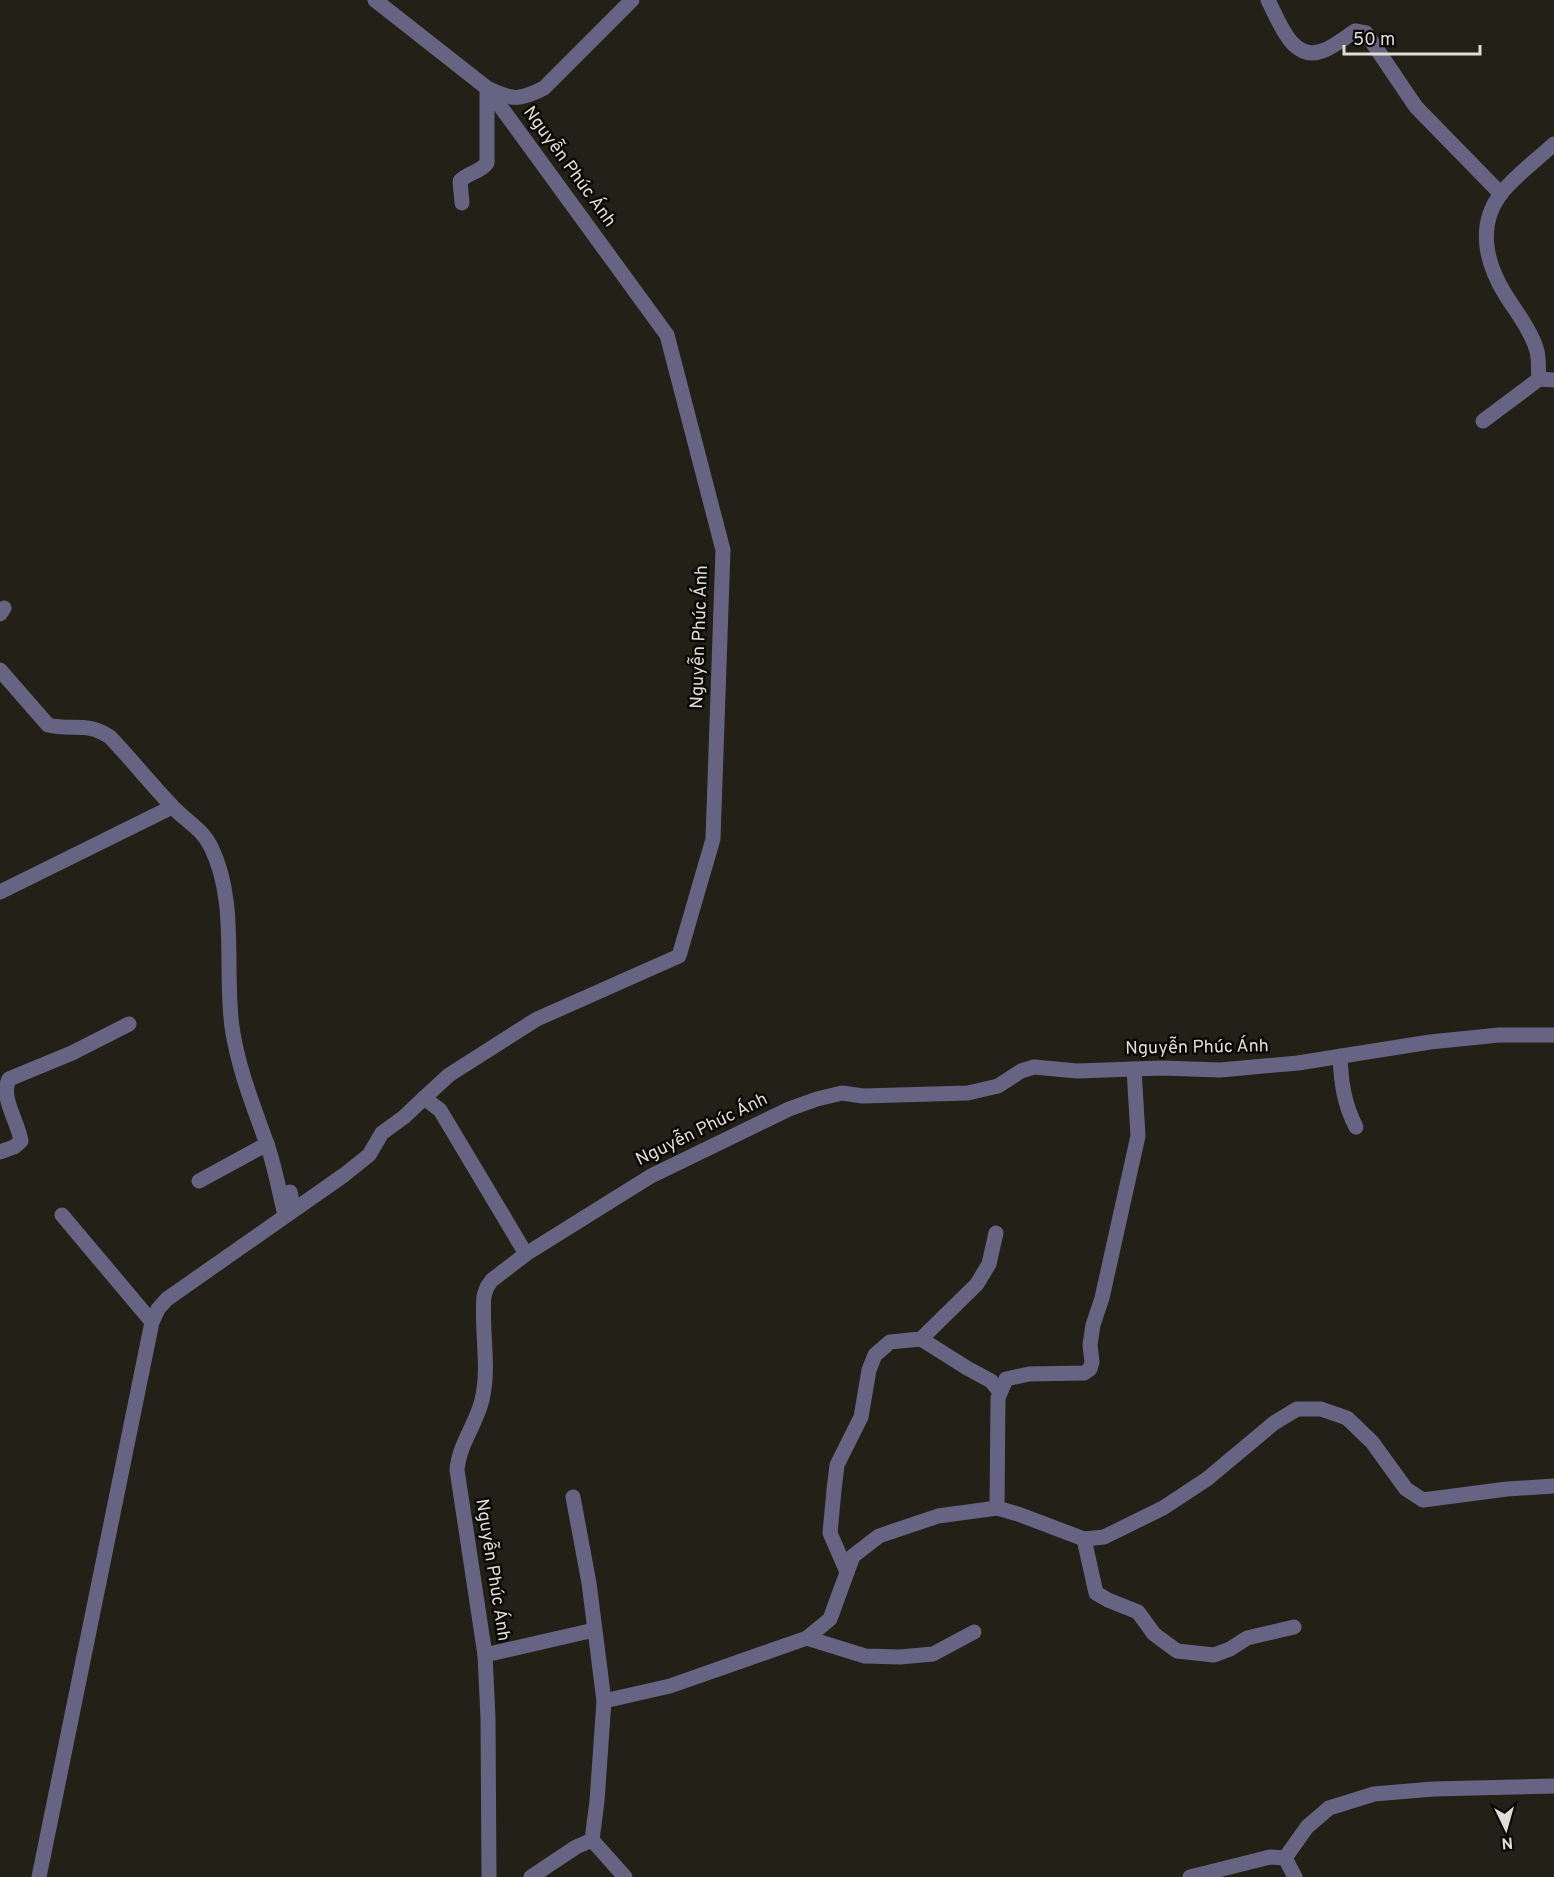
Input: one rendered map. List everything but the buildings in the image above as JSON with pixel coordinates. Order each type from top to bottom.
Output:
[{"type":"street","points":[[375,0],[487,88],[506,98],[527,97],[544,88],[632,0]]},
{"type":"street","points":[[1268,0],[1291,44],[1305,52],[1321,52],[1355,31],[1366,33],[1416,107],[1501,194]]},
{"type":"street","points":[[462,203],[460,181],[466,175],[481,170],[488,163],[487,88]]},
{"type":"street","name":"Nguyễn Phúc Ánh","points":[[285,1215],[369,1155],[382,1133],[404,1117],[449,1075],[537,1019],[679,956],[713,839],[723,550],[667,335],[487,88]]},
{"type":"street","points":[[1483,421],[1546,379],[1537,351],[1522,320],[1498,282],[1485,236],[1486,221],[1501,194],[1554,144]]},
{"type":"street","points":[[0,670],[48,725],[86,726],[100,730],[110,737],[172,807],[201,831],[216,858],[227,912],[232,1024],[236,1046],[249,1097],[267,1144],[285,1215],[167,1299],[152,1322],[39,1877]]},
{"type":"street","points":[[0,892],[172,807]]},
{"type":"street","points":[[0,1152],[14,1147],[21,1141],[7,1095],[6,1086],[9,1079],[72,1053],[129,1024]]},
{"type":"street","name":"Nguyễn Phúc Ánh","points":[[489,1877],[488,1718],[485,1655],[458,1477],[458,1459],[463,1443],[477,1417],[482,1399],[486,1369],[483,1308],[487,1287],[492,1280],[526,1254],[651,1176],[781,1113],[817,1099],[842,1094],[864,1096],[968,1093],[998,1086],[1021,1071],[1034,1067],[1077,1071],[1257,1068],[1442,1041],[1499,1035],[1554,1035]]},
{"type":"street","points":[[1340,1056],[1341,1086],[1356,1127]]},
{"type":"street","points":[[997,1508],[998,1398],[1006,1380],[1029,1374],[1084,1373],[1090,1369],[1093,1325],[1102,1298],[1138,1136],[1134,1069]]},
{"type":"street","points":[[424,1098],[440,1110],[526,1254]]},
{"type":"street","points":[[199,1181],[267,1144]]},
{"type":"street","points":[[62,1215],[152,1322]]},
{"type":"street","points":[[921,1339],[977,1284],[989,1264],[996,1233]]},
{"type":"street","points":[[847,1572],[830,1533],[837,1465],[861,1417],[869,1370],[875,1355],[890,1342],[921,1339],[991,1381],[1000,1392]]},
{"type":"street","points":[[604,1701],[670,1686],[807,1638],[830,1619],[853,1556],[879,1536],[938,1516],[997,1508],[1084,1539],[1104,1538],[1163,1508],[1207,1479],[1274,1423],[1297,1409],[1321,1409],[1347,1418],[1372,1442],[1406,1488],[1423,1500],[1554,1486]]},
{"type":"street","points":[[573,1497],[589,1583],[604,1701],[592,1840],[625,1877]]},
{"type":"street","points":[[1084,1539],[1096,1593],[1138,1612],[1154,1634],[1177,1651],[1214,1655],[1230,1649],[1247,1638],[1294,1627]]},
{"type":"street","points":[[485,1655],[594,1630]]},
{"type":"street","points":[[807,1638],[865,1656],[900,1657],[933,1654],[974,1632]]},
{"type":"street","points":[[1285,1858],[1307,1827],[1329,1808],[1374,1794],[1433,1789],[1554,1786]]},
{"type":"street","points":[[531,1877],[576,1847],[592,1840]]},
{"type":"street","points":[[1190,1877],[1270,1857],[1285,1858]]},
{"type":"street","points":[[1285,1858],[1295,1877]]}]
